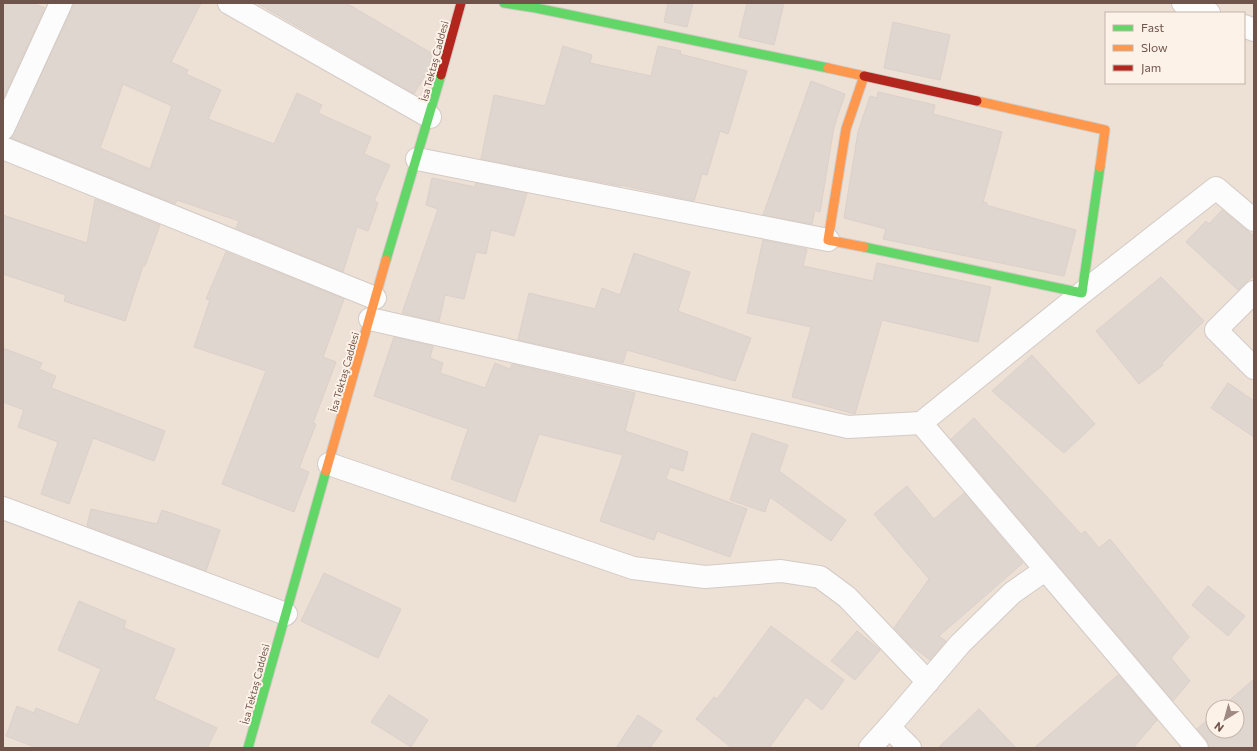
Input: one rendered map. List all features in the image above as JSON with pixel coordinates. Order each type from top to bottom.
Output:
[{"type":"street","points":[[3,130],[61,3]]},
{"type":"street","points":[[229,3],[430,117]]},
{"type":"street","name":"İsa Tektaş Caddesi","points":[[251,747],[286,614],[373,308],[430,117],[461,3]]},
{"type":"street","points":[[504,3],[536,8],[864,76],[1105,130],[1082,293]]},
{"type":"street","points":[[828,240],[846,129],[864,76]]},
{"type":"street","points":[[3,148],[373,308],[848,427],[921,423],[1082,293],[1216,188],[1254,220]]},
{"type":"street","points":[[417,159],[828,240],[1082,293]]},
{"type":"street","points":[[1254,292],[1216,330],[1254,368]]},
{"type":"street","points":[[921,423],[1197,748]]},
{"type":"street","points":[[329,464],[633,568],[705,577],[781,571],[820,577],[847,597],[928,682]]},
{"type":"street","points":[[3,508],[286,614]]},
{"type":"street","points":[[870,748],[960,644],[1012,592],[1045,570]]},
{"type":"street","points":[[889,727],[910,748]]},
{"type":"shaded area","points":[[3,3],[1254,3],[1254,748],[3,748]]},
{"type":"building","points":[[3,3],[32,3],[45,8],[3,99]]},
{"type":"building","points":[[75,3],[201,3],[171,62],[188,70],[186,74],[221,90],[208,119],[274,144],[297,93],[322,105],[318,113],[371,137],[364,154],[390,165],[374,201],[378,203],[368,231],[357,227],[343,272],[236,228],[239,221],[177,200],[175,204],[11,138]],"holes":[[[123,84],[172,106],[150,169],[100,148]]]},
{"type":"building","points":[[257,3],[346,3],[433,54],[427,72],[414,94]]},
{"type":"building","points":[[668,3],[693,3],[687,27],[664,22]]},
{"type":"building","points":[[747,3],[784,3],[774,45],[739,37]]},
{"type":"building","points":[[893,22],[950,35],[940,80],[884,68]]},
{"type":"building","points":[[563,46],[592,55],[590,63],[651,76],[658,46],[681,51],[680,54],[747,71],[728,134],[720,131],[707,175],[702,174],[694,201],[621,185],[481,159],[494,95],[545,106]]},
{"type":"building","points":[[811,81],[845,94],[834,127],[820,212],[815,210],[812,224],[763,215]]},
{"type":"building","points":[[878,92],[935,105],[933,114],[1002,132],[983,202],[987,203],[986,205],[1076,230],[1064,276],[883,239],[886,229],[844,218],[858,132],[870,96],[877,98]]},
{"type":"building","points":[[432,178],[475,187],[476,183],[527,193],[514,236],[491,230],[486,254],[476,252],[464,299],[445,295],[439,322],[402,313],[438,209],[426,205]]},
{"type":"building","points":[[95,199],[160,225],[145,266],[143,266],[125,321],[64,301],[66,295],[3,274],[3,215],[87,243]]},
{"type":"building","points":[[1222,210],[1254,236],[1254,275],[1238,290],[1186,242],[1206,221],[1209,224]]},
{"type":"building","points":[[763,240],[807,249],[803,266],[873,281],[877,263],[991,287],[978,342],[882,320],[855,414],[792,397],[811,327],[747,313]]},
{"type":"building","points":[[226,252],[344,299],[323,357],[336,362],[313,423],[316,424],[299,468],[309,472],[294,512],[222,484],[266,371],[194,347],[210,300],[206,299]]},
{"type":"building","points":[[634,253],[690,272],[678,311],[751,338],[735,381],[627,350],[623,363],[518,340],[529,293],[595,309],[602,288],[620,295]]},
{"type":"building","points":[[1161,277],[1204,321],[1162,363],[1163,365],[1139,384],[1096,331]]},
{"type":"building","points":[[394,337],[433,346],[430,358],[443,363],[440,373],[485,388],[495,363],[510,369],[512,364],[635,393],[625,431],[688,452],[683,471],[670,467],[666,479],[747,509],[730,557],[657,531],[654,540],[600,521],[623,455],[539,434],[515,502],[451,479],[468,429],[374,396]]},
{"type":"building","points":[[3,348],[42,363],[39,369],[56,376],[51,388],[165,431],[154,461],[93,438],[69,504],[41,494],[58,442],[18,427],[24,410],[3,402]]},
{"type":"building","points":[[1032,355],[1095,424],[1064,453],[992,391]]},
{"type":"building","points":[[1228,383],[1254,401],[1254,437],[1211,408]]},
{"type":"building","points":[[974,418],[1081,534],[1085,531],[1099,548],[1110,539],[1189,637],[1171,658],[1190,681],[1173,701],[951,439]]},
{"type":"building","points":[[752,433],[788,445],[779,471],[846,520],[831,541],[770,497],[765,512],[730,500]]},
{"type":"building","points":[[907,486],[934,519],[964,493],[1023,563],[939,636],[946,641],[930,660],[909,644],[894,628],[929,579],[874,514]]},
{"type":"building","points":[[91,509],[157,524],[162,510],[220,530],[206,571],[87,526]]},
{"type":"building","points":[[324,573],[401,609],[378,658],[301,621]]},
{"type":"building","points":[[1208,586],[1245,616],[1228,636],[1192,605]]},
{"type":"building","points":[[79,601],[126,621],[124,628],[175,649],[154,699],[217,728],[207,748],[37,748],[6,736],[17,706],[34,713],[36,708],[78,725],[101,669],[58,650]]},
{"type":"building","points":[[771,626],[844,680],[822,710],[806,697],[769,748],[732,748],[696,719],[714,697],[717,699]]},
{"type":"building","points":[[857,631],[880,650],[855,680],[831,661]]},
{"type":"building","points":[[1118,675],[1157,720],[1133,748],[1034,748]]},
{"type":"building","points":[[1254,679],[1254,748],[1209,748],[1206,739],[1245,739],[1245,699],[1231,699]]},
{"type":"building","points":[[389,695],[428,720],[411,747],[371,722]]},
{"type":"building","points":[[979,709],[1016,748],[938,748]]},
{"type":"building","points":[[638,715],[662,731],[650,748],[616,748]]},
{"type":"building","points":[[1205,722],[1205,738],[1197,729]]},
{"type":"traffic: fast","points":[[504,3],[536,8],[828,68]]},
{"type":"traffic: fast","points":[[386,260],[441,75]]},
{"type":"traffic: fast","points":[[864,247],[1082,293],[1100,167]]},
{"type":"traffic: fast","points":[[248,748],[326,471]]},
{"type":"traffic: slow","points":[[828,68],[864,76],[846,129],[828,240],[864,247]]},
{"type":"traffic: slow","points":[[977,101],[1105,130],[1100,167]]},
{"type":"traffic: slow","points":[[326,471],[386,260]]},
{"type":"traffic: jam","points":[[441,75],[461,3]]},
{"type":"traffic: jam","points":[[864,76],[977,101]]}]
